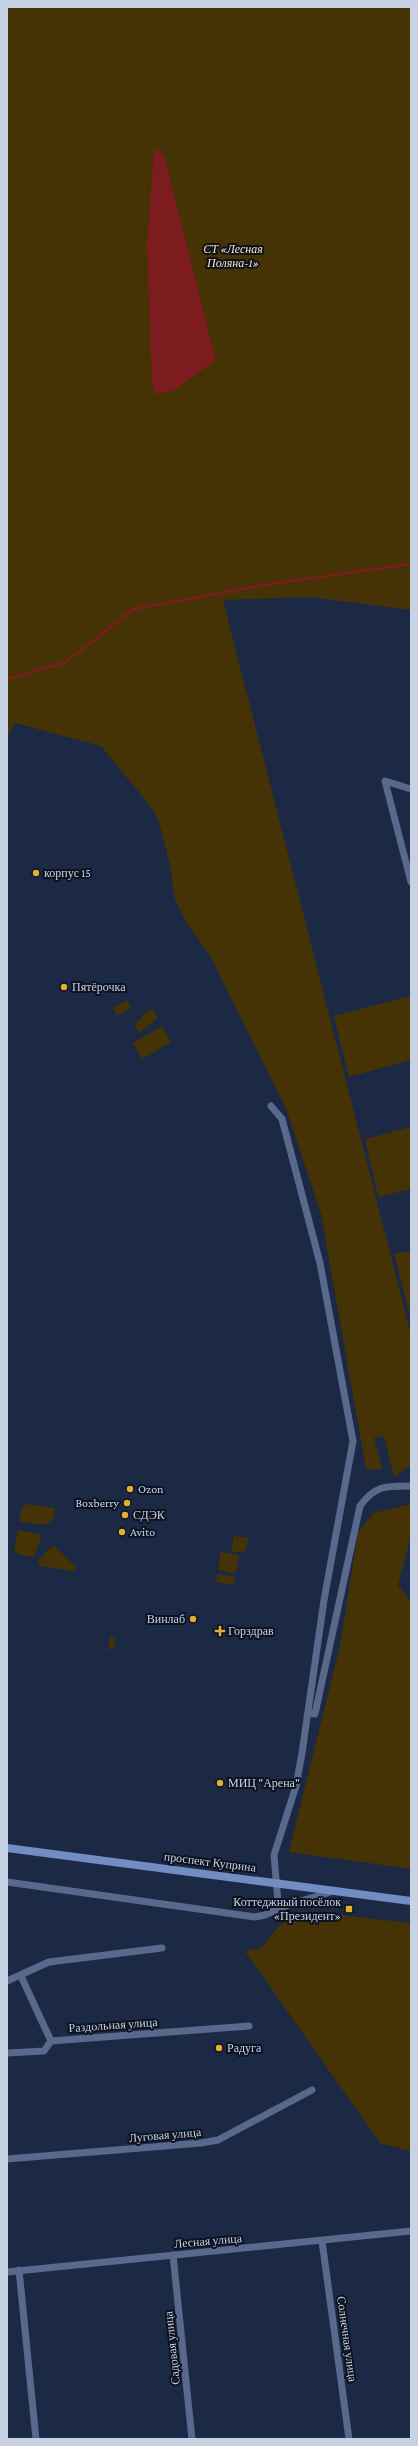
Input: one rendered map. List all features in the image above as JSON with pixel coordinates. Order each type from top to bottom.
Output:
[{"type":"main road","name":"проспект Куприна","points":[[7,1848],[277,1882],[411,1901]]},
{"type":"street","points":[[411,789],[385,781],[411,882]]},
{"type":"street","points":[[271,1106],[282,1119],[320,1263],[353,1442],[324,1600],[296,1786],[274,1855],[278,1902],[273,1911]]},
{"type":"street","points":[[308,1713],[315,1714],[360,1506],[369,1494],[380,1488],[411,1486]]},
{"type":"street","points":[[7,1882],[250,1916],[265,1915],[334,1891]]},
{"type":"street","points":[[7,1981],[22,1976],[49,1962],[162,1948]]},
{"type":"street","points":[[7,2053],[44,2051],[51,2041],[22,1976]]},
{"type":"street","name":"Раздольная улица","points":[[51,2041],[249,2026]]},
{"type":"street","name":"Луговая улица","points":[[7,2159],[193,2144],[218,2140],[312,2090]]},
{"type":"street","name":"Лесная улица","points":[[7,2272],[411,2231]]},
{"type":"street","name":"Солнечная улица","points":[[322,2241],[350,2439]]},
{"type":"street","name":"Садовая улица","points":[[174,2255],[192,2439]]},
{"type":"street","points":[[19,2270],[36,2439]]},
{"type":"green space","name":"СТ «Лесная Поляна-1»","points":[[7,7],[411,7],[411,610],[309,597],[223,600],[411,1335],[411,1465],[394,1477],[384,1436],[374,1438],[382,1469],[366,1469],[321,1214],[287,1111],[211,957],[186,922],[175,900],[170,866],[159,821],[151,807],[101,746],[15,723],[7,737]]},
{"type":"green space","points":[[411,996],[411,1060],[349,1077],[334,1016]]},
{"type":"green space","points":[[127,1000],[131,1008],[117,1016],[113,1008]]},
{"type":"green space","points":[[152,1009],[158,1018],[139,1033],[134,1023],[142,1019],[141,1016]]},
{"type":"green space","points":[[162,1026],[171,1042],[142,1059],[133,1043]]},
{"type":"green space","points":[[411,1127],[411,1189],[378,1197],[365,1139]]},
{"type":"green space","points":[[411,1251],[411,1320],[394,1254]]},
{"type":"green space","points":[[25,1504],[55,1508],[53,1520],[45,1525],[19,1521],[22,1508]]},
{"type":"green space","points":[[411,1504],[411,1536],[398,1585],[411,1602],[411,1869],[289,1852],[340,1646],[358,1533],[373,1513]]},
{"type":"green space","points":[[18,1530],[42,1535],[34,1556],[30,1557],[14,1552]]},
{"type":"green space","points":[[234,1536],[249,1538],[244,1553],[231,1551]]},
{"type":"green space","points":[[54,1546],[76,1567],[75,1571],[39,1566],[38,1561],[50,1548]]},
{"type":"green space","points":[[221,1552],[239,1555],[236,1573],[218,1570]]},
{"type":"green space","points":[[217,1574],[235,1577],[233,1585],[216,1582]]},
{"type":"green space","points":[[110,1636],[115,1639],[115,1646],[108,1651]]},
{"type":"green space","points":[[301,1911],[411,1923],[411,2151],[380,2143],[245,1951],[262,1947],[279,1926]]},
{"type":"shaded area","points":[[154,148],[164,155],[216,360],[173,391],[155,394],[152,381],[147,245]]},
{"type":"waterway","points":[[7,679],[64,663],[134,609],[270,584],[411,564]]},
{"type":"place","name":"корпус 15","points":[[36,873]]},
{"type":"place","name":"Пятёрочка","points":[[64,987]]},
{"type":"place","name":"Ozon","points":[[130,1489]]},
{"type":"place","name":"Boxberry","points":[[127,1503]]},
{"type":"place","name":"СДЭК","points":[[125,1515]]},
{"type":"place","name":"Avito","points":[[122,1532]]},
{"type":"place","name":"Винлаб","points":[[193,1619]]},
{"type":"place","name":"Горздрав","points":[[220,1631]]},
{"type":"place","name":"МИЦ \"Арена\"","points":[[220,1783]]},
{"type":"place","name":"Коттеджный посёлок «Президент»","points":[[349,1909]]},
{"type":"place","name":"Радуга","points":[[219,2048]]}]
